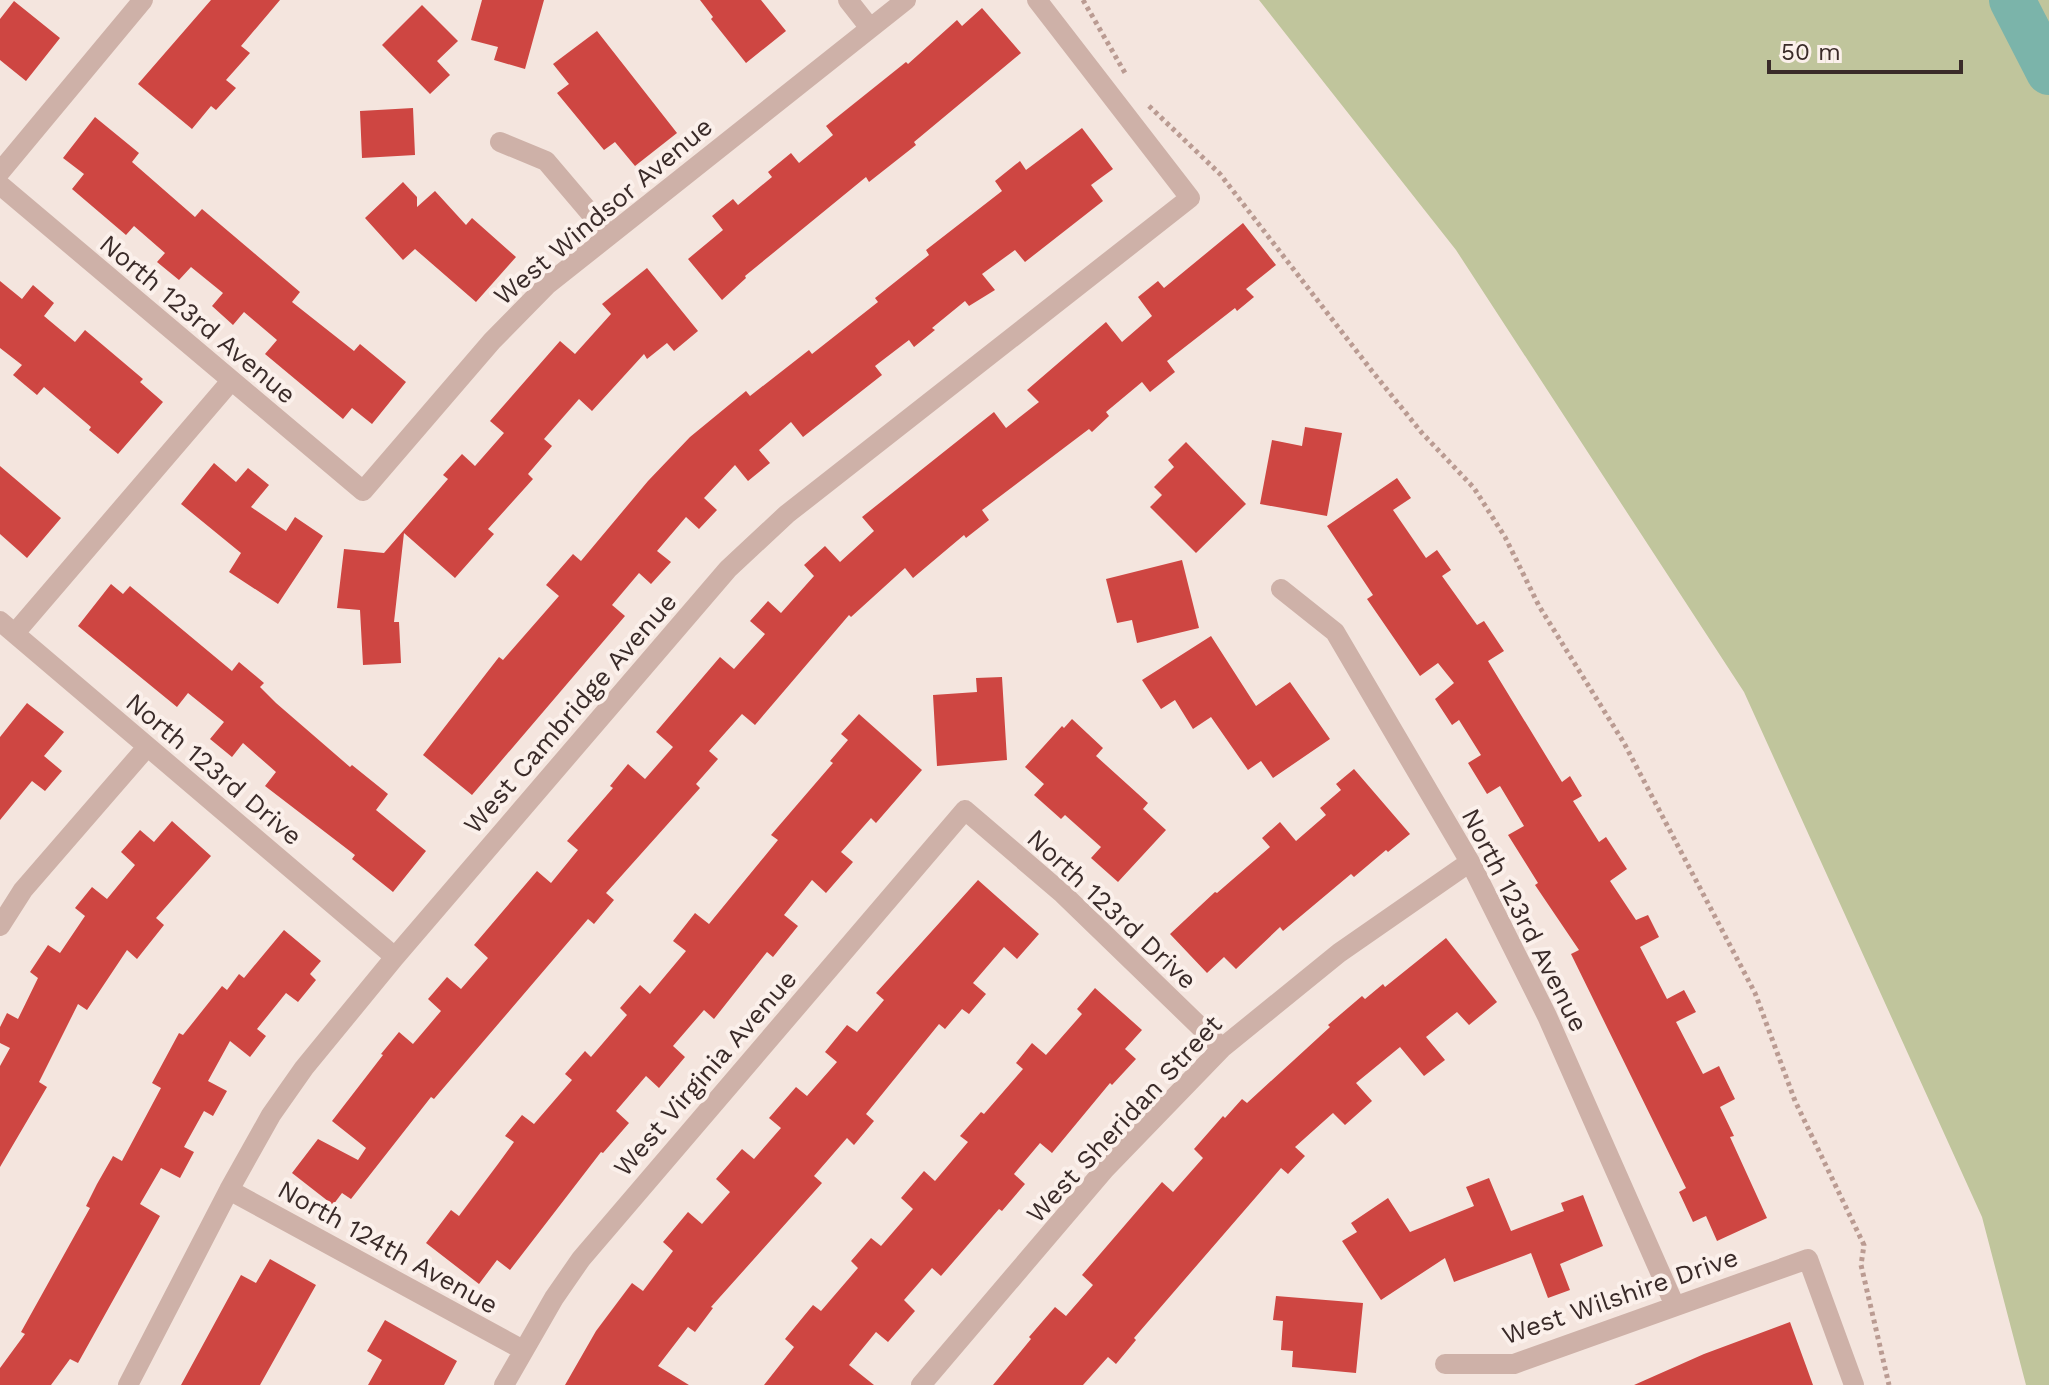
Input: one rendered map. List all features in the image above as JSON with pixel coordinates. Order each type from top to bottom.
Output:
[{"type":"street","points":[[0,172],[143,0]]},
{"type":"street","points":[[848,0],[870,28]]},
{"type":"street","name":"West Windsor Avenue","points":[[363,491],[517,314],[547,285],[906,0]]},
{"type":"street","name":"West Cambridge Avenue","points":[[128,1385],[229,1190],[271,1115],[304,1068],[395,957],[728,569],[787,514],[1190,198],[1037,0]]},
{"type":"street","points":[[500,142],[546,161],[608,234]]},
{"type":"street","name":"North 123rd Avenue","points":[[0,185],[363,491]]},
{"type":"street","points":[[7,627],[231,381]]},
{"type":"street","name":"North 123rd Avenue","points":[[1281,589],[1335,632],[1470,862],[1547,1016],[1675,1306]]},
{"type":"street","name":"North 123rd Drive","points":[[7,627],[395,957]]},
{"type":"street","points":[[0,926],[23,890],[147,747]]},
{"type":"street","name":"North 123rd Drive","points":[[965,810],[1063,894],[1222,1048]]},
{"type":"street","name":"West Virginia Avenue","points":[[504,1385],[554,1298],[607,1227],[965,810]]},
{"type":"street","name":"West Sheridan Street","points":[[921,1385],[1105,1169],[1222,1048],[1339,953],[1470,862]]},
{"type":"street","name":"North 124th Avenue","points":[[229,1190],[523,1350]]},
{"type":"street","name":"West Wilshire Drive","points":[[1445,1364],[1514,1364],[1808,1259],[1854,1385]]},
{"type":"path","points":[[1083,0],[1131,83]]},
{"type":"path","points":[[1139,97],[1173,126],[1220,174],[1422,433],[1474,488],[1505,537],[1539,606],[1624,743],[1755,993],[1795,1101],[1864,1245],[1861,1265],[1889,1385]]},
{"type":"green space","points":[[1259,0],[2049,0],[2049,1385],[2026,1385],[1982,1217],[1744,692],[1456,250]]},
{"type":"building","points":[[211,0],[280,0],[241,46],[250,53],[226,80],[236,88],[216,110],[211,106],[192,129],[138,84]]},
{"type":"building","points":[[482,0],[544,0],[525,69],[494,60],[498,47],[471,40]]},
{"type":"building","points":[[700,0],[761,0],[786,31],[746,63]]},
{"type":"building","points":[[14,1],[60,38],[26,81],[0,60],[0,19]]},
{"type":"building","points":[[422,5],[458,41],[437,61],[450,75],[430,94],[382,45]]},
{"type":"building","points":[[982,8],[1021,53],[914,142],[916,145],[869,182],[866,177],[745,276],[722,300],[688,259],[723,230],[712,216],[733,199],[738,205],[772,177],[768,172],[791,153],[799,163],[833,135],[826,126],[906,62],[908,64],[957,20],[962,26]]},
{"type":"building","points":[[597,31],[677,133],[635,166],[615,142],[604,150],[557,93],[569,84],[553,64]]},
{"type":"building","points":[[413,108],[415,155],[362,158],[360,111]]},
{"type":"building","points":[[95,117],[139,153],[132,162],[195,217],[202,209],[300,292],[292,302],[354,351],[360,344],[406,382],[372,424],[352,408],[343,419],[265,354],[277,340],[244,312],[233,325],[212,306],[223,293],[191,267],[179,280],[157,262],[165,253],[134,226],[126,235],[72,189],[84,174],[63,158]]},
{"type":"building","points":[[1082,128],[1113,169],[1091,185],[1103,201],[1025,262],[1015,250],[982,274],[995,290],[969,306],[965,301],[914,347],[909,340],[875,366],[882,375],[803,437],[791,422],[759,450],[770,463],[748,481],[735,465],[704,498],[717,510],[699,529],[686,517],[657,551],[671,562],[651,584],[639,573],[612,605],[625,616],[472,795],[423,755],[499,657],[503,660],[559,596],[546,585],[573,554],[581,561],[648,481],[690,437],[746,391],[750,396],[809,350],[812,354],[878,302],[875,298],[929,255],[926,250],[1002,191],[995,181],[1020,161],[1026,170]]},
{"type":"building","points":[[403,182],[417,197],[417,207],[435,191],[466,225],[472,218],[516,257],[476,302],[415,249],[403,260],[365,218]]},
{"type":"building","points":[[1243,223],[1276,265],[1246,289],[1254,297],[1167,361],[1175,372],[1150,392],[1142,382],[1106,412],[1109,416],[1092,432],[1089,429],[982,510],[989,520],[966,538],[964,535],[913,578],[905,568],[851,617],[849,615],[755,725],[742,714],[709,751],[718,759],[696,784],[700,788],[606,893],[614,900],[594,924],[588,919],[434,1099],[431,1097],[351,1199],[342,1193],[333,1205],[292,1173],[318,1139],[358,1160],[366,1148],[332,1121],[381,1054],[399,1032],[413,1044],[441,1011],[428,999],[447,977],[461,989],[488,958],[474,945],[537,871],[551,883],[578,850],[567,841],[613,788],[610,786],[628,764],[645,779],[673,747],[656,732],[720,657],[734,669],[765,634],[750,621],[768,601],[781,613],[814,576],[804,565],[825,546],[840,562],[874,531],[862,517],[994,412],[1006,428],[1039,402],[1027,390],[1106,322],[1122,342],[1152,316],[1138,297],[1158,281],[1164,288]]},
{"type":"building","points":[[647,268],[698,331],[674,351],[667,343],[647,359],[644,354],[592,411],[579,399],[544,439],[552,446],[528,474],[533,479],[488,529],[494,534],[455,578],[404,533],[394,622],[399,622],[401,663],[363,665],[360,610],[337,608],[344,549],[384,553],[448,479],[443,475],[462,454],[475,466],[504,433],[490,421],[560,341],[575,354],[611,314],[602,304]]},
{"type":"building","points":[[0,281],[22,299],[33,285],[54,303],[44,316],[75,342],[85,330],[143,379],[140,382],[163,402],[118,454],[44,387],[37,395],[13,375],[22,365],[0,348]]},
{"type":"building","points":[[1305,427],[1342,433],[1327,516],[1260,504],[1272,440],[1302,446]]},
{"type":"building","points":[[1186,442],[1246,504],[1196,553],[1150,507],[1162,495],[1154,487],[1174,467],[1168,460]]},
{"type":"building","points":[[214,463],[236,482],[248,468],[269,485],[251,507],[286,531],[295,517],[323,536],[278,604],[229,572],[241,553],[181,504]]},
{"type":"building","points":[[0,466],[61,518],[27,558],[0,534]]},
{"type":"building","points":[[1397,478],[1411,498],[1393,510],[1426,558],[1437,550],[1451,570],[1442,576],[1477,625],[1484,621],[1504,651],[1488,661],[1562,782],[1570,776],[1582,796],[1573,801],[1599,842],[1606,837],[1627,869],[1610,881],[1636,920],[1648,915],[1659,937],[1640,947],[1667,999],[1684,990],[1696,1012],[1676,1022],[1703,1074],[1719,1066],[1735,1099],[1720,1107],[1734,1136],[1730,1137],[1767,1218],[1717,1241],[1706,1216],[1693,1222],[1679,1192],[1686,1188],[1571,954],[1579,950],[1535,885],[1538,883],[1508,835],[1524,826],[1500,786],[1487,794],[1468,763],[1481,755],[1459,720],[1452,725],[1435,699],[1454,683],[1438,663],[1420,676],[1367,599],[1373,595],[1327,526]]},
{"type":"building","points":[[1182,560],[1199,628],[1137,643],[1132,620],[1117,623],[1106,579]]},
{"type":"building","points":[[111,584],[123,594],[130,586],[232,671],[239,662],[264,683],[260,687],[276,703],[350,767],[352,765],[388,794],[376,810],[426,851],[393,892],[352,859],[355,855],[265,786],[276,772],[243,743],[232,757],[210,739],[224,722],[188,693],[177,707],[78,626]]},
{"type":"building","points":[[1211,636],[1256,706],[1290,682],[1330,739],[1273,778],[1261,761],[1248,770],[1211,717],[1193,729],[1175,700],[1161,709],[1142,680]]},
{"type":"building","points":[[1002,677],[1007,760],[937,766],[933,695],[977,692],[976,678]]},
{"type":"building","points":[[27,703],[64,732],[44,756],[62,771],[45,791],[32,781],[0,820],[0,737]]},
{"type":"building","points":[[859,714],[922,770],[876,823],[871,818],[841,852],[853,862],[826,893],[812,880],[784,915],[798,926],[773,957],[767,952],[714,1019],[704,1010],[673,1046],[685,1057],[659,1088],[646,1076],[616,1111],[629,1123],[601,1152],[510,1270],[497,1260],[479,1284],[426,1243],[451,1210],[459,1216],[498,1164],[514,1142],[505,1136],[522,1115],[534,1124],[572,1080],[565,1074],[585,1051],[591,1057],[627,1015],[620,1008],[640,985],[650,994],[686,951],[673,941],[695,913],[709,924],[778,840],[771,835],[833,763],[830,761],[848,740],[841,734]]},
{"type":"building","points":[[1072,719],[1103,748],[1096,756],[1148,803],[1143,809],[1166,830],[1118,882],[1091,858],[1101,847],[1065,815],[1061,819],[1034,795],[1044,784],[1025,767]]},
{"type":"building","points":[[1354,769],[1410,834],[1354,877],[1351,874],[1283,931],[1280,927],[1236,969],[1224,957],[1207,973],[1170,934],[1270,847],[1262,838],[1280,822],[1296,841],[1326,815],[1320,808],[1341,790],[1336,784]]},
{"type":"building","points":[[172,821],[211,856],[156,918],[164,925],[137,959],[127,950],[87,1010],[78,1004],[39,1082],[47,1087],[0,1167],[0,1066],[10,1048],[0,1043],[0,1027],[7,1013],[18,1019],[38,978],[30,972],[48,945],[60,953],[85,916],[75,908],[92,887],[107,899],[135,865],[121,852],[140,830],[154,842]]},
{"type":"building","points":[[978,880],[1039,934],[1017,959],[1004,947],[973,983],[986,994],[969,1014],[962,1009],[945,1029],[939,1024],[866,1114],[874,1121],[854,1145],[847,1138],[814,1176],[822,1183],[711,1307],[695,1332],[688,1327],[658,1366],[689,1385],[565,1385],[596,1331],[632,1283],[643,1291],[673,1251],[663,1242],[688,1212],[702,1224],[730,1192],[716,1179],[742,1149],[754,1159],[781,1128],[769,1118],[796,1087],[807,1096],[837,1062],[825,1052],[847,1025],[857,1032],[884,1000],[876,993]]},
{"type":"building","points":[[284,930],[321,961],[310,974],[316,980],[298,1002],[286,993],[257,1029],[266,1036],[250,1057],[230,1041],[208,1081],[227,1091],[213,1116],[204,1111],[184,1147],[194,1152],[180,1178],[161,1168],[140,1204],[160,1216],[78,1363],[70,1359],[51,1385],[0,1385],[0,1368],[25,1334],[21,1332],[90,1208],[86,1206],[97,1184],[113,1156],[122,1161],[161,1088],[152,1083],[179,1033],[183,1035],[222,986],[227,990],[239,974],[244,978]]},
{"type":"building","points":[[1446,938],[1497,1002],[1469,1025],[1457,1012],[1426,1037],[1445,1060],[1424,1076],[1400,1047],[1356,1083],[1372,1101],[1345,1125],[1333,1113],[1295,1147],[1305,1156],[1288,1174],[1281,1168],[1134,1338],[1136,1340],[1116,1364],[1108,1357],[1083,1385],[993,1385],[1055,1307],[1066,1316],[1093,1285],[1082,1275],[1162,1182],[1173,1192],[1203,1158],[1194,1149],[1223,1116],[1225,1118],[1242,1099],[1247,1103],[1362,996],[1365,999],[1383,984],[1385,987]]},
{"type":"building","points":[[1095,988],[1142,1030],[1125,1049],[1136,1059],[1112,1085],[1110,1083],[1052,1153],[1040,1143],[1014,1174],[1025,1184],[941,1276],[932,1268],[904,1300],[915,1311],[888,1342],[876,1332],[849,1365],[874,1385],[764,1385],[794,1347],[785,1339],[813,1305],[821,1311],[858,1268],[851,1261],[871,1238],[881,1246],[913,1209],[901,1198],[924,1171],[935,1181],[968,1142],[960,1136],[981,1112],[984,1114],[1023,1069],[1016,1063],[1032,1043],[1046,1055],[1082,1014],[1077,1009]]},
{"type":"building","points":[[1489,1178],[1511,1231],[1564,1211],[1561,1203],[1583,1195],[1603,1246],[1560,1264],[1570,1290],[1548,1298],[1531,1253],[1454,1282],[1445,1258],[1381,1300],[1342,1241],[1357,1232],[1351,1223],[1388,1198],[1410,1232],[1474,1206],[1466,1187]]},
{"type":"building","points":[[270,1259],[316,1285],[260,1385],[181,1385],[241,1275],[256,1283]]},
{"type":"building","points":[[1276,1296],[1363,1303],[1356,1373],[1292,1367],[1293,1351],[1281,1350],[1283,1321],[1273,1320]]},
{"type":"building","points":[[385,1320],[457,1361],[444,1385],[368,1385],[382,1360],[367,1351]]},
{"type":"building","points":[[1790,1322],[1813,1385],[1634,1385],[1704,1354]]},
{"type":"waterway","points":[[2012,0],[2049,72]]}]
